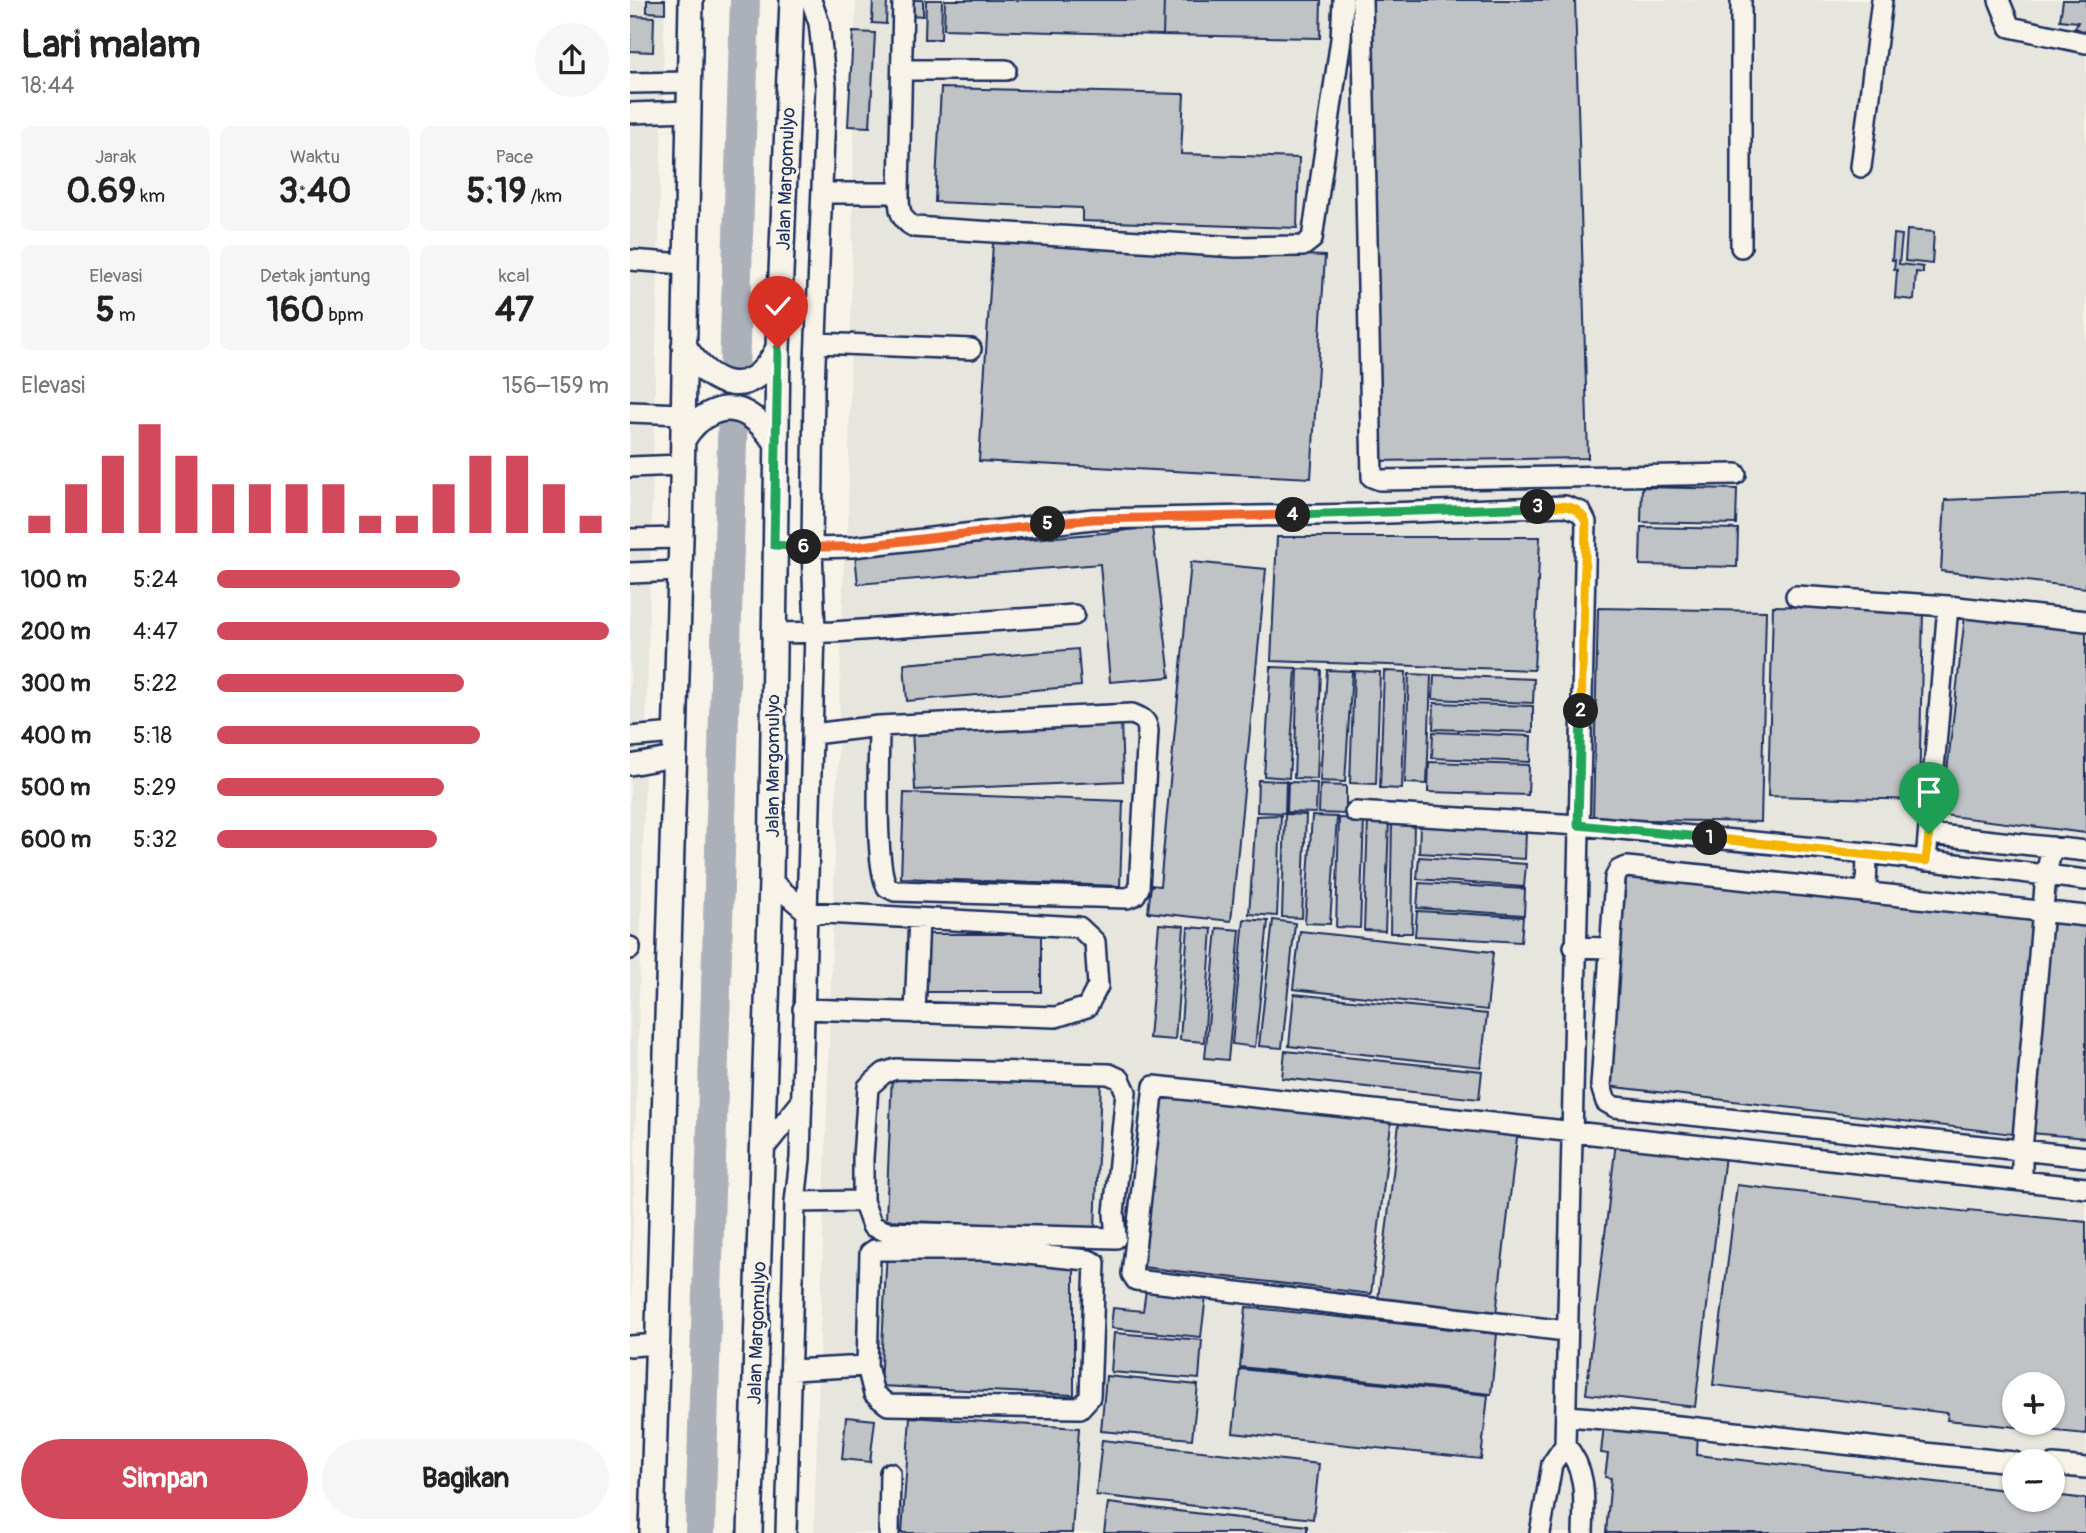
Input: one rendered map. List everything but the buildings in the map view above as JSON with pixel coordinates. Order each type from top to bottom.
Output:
[{"type":"main road","points":[[652,1533],[682,465],[689,353],[685,264],[691,0]]},
{"type":"main road","name":"Jalan Margomulyo","points":[[750,1533],[771,881],[774,356],[792,0]]},
{"type":"main road","points":[[689,353],[715,380],[734,383],[754,379],[774,356]]},
{"type":"main road","points":[[686,426],[712,411],[730,409],[751,416],[772,438]]},
{"type":"lane","points":[[786,1533],[795,1202],[802,1101],[813,734],[815,632],[812,548],[816,343],[826,87],[819,23],[811,0]]},
{"type":"lane","points":[[903,0],[899,193],[903,220],[914,227],[1236,247],[1303,246],[1312,239],[1341,39],[1343,0]]},
{"type":"lane","points":[[1362,0],[1372,477],[1380,480],[1736,474]]},
{"type":"lane","points":[[1741,0],[1741,247]]},
{"type":"lane","points":[[1861,167],[1882,0]]},
{"type":"lane","points":[[1999,0],[2010,27],[2086,43]]},
{"type":"lane","points":[[902,70],[1006,70]]},
{"type":"lane","points":[[630,83],[690,82]]},
{"type":"lane","points":[[630,113],[690,111]]},
{"type":"lane","points":[[822,193],[899,193]]},
{"type":"lane","points":[[630,260],[685,264]]},
{"type":"lane","points":[[816,343],[971,349]]},
{"type":"lane","points":[[630,412],[686,426]]},
{"type":"lane","points":[[630,467],[682,465]]},
{"type":"lane","points":[[774,545],[853,547],[1093,519],[1364,514],[1565,506],[1581,512],[1586,522],[1574,947],[1573,1131],[1565,1445],[1552,1464],[1540,1533]]},
{"type":"lane","points":[[630,539],[681,538]]},
{"type":"lane","points":[[630,573],[680,571]]},
{"type":"lane","points":[[1796,596],[1948,606],[2086,621]]},
{"type":"lane","points":[[1926,861],[1948,606]]},
{"type":"lane","points":[[772,633],[1074,615]]},
{"type":"lane","points":[[813,734],[879,726],[1132,714],[1142,718],[1147,723],[1148,731],[1139,888],[1135,895],[1128,898],[895,891],[887,887],[882,869],[878,787],[879,726]]},
{"type":"lane","points":[[630,737],[674,733]]},
{"type":"lane","points":[[630,765],[674,757]]},
{"type":"lane","points":[[1355,812],[1578,825],[1867,853],[2086,880]]},
{"type":"lane","points":[[1929,834],[2086,850]]},
{"type":"lane","points":[[2022,1181],[2022,1150],[2046,875],[2052,847]]},
{"type":"lane","points":[[1866,893],[1867,853]]},
{"type":"lane","points":[[2086,916],[1627,867],[1619,870],[1615,877],[1601,1086],[1606,1102],[1615,1107],[2086,1157]]},
{"type":"lane","points":[[771,881],[807,912],[1079,928],[1095,942],[1098,986],[1087,1007],[1056,1017],[803,1009]]},
{"type":"lane","points":[[915,1013],[919,919]]},
{"type":"lane","points":[[1574,947],[1609,948]]},
{"type":"lane","points":[[896,1069],[1109,1074],[1120,1079],[1126,1092],[1114,1213],[1116,1238],[887,1232],[872,1226],[863,1201],[868,1087],[884,1073],[896,1069]]},
{"type":"lane","points":[[1566,1331],[1136,1280],[1132,1275],[1153,1087],[1157,1084],[1839,1159],[1968,1177],[2086,1188]]},
{"type":"lane","points":[[761,1152],[802,1101]]},
{"type":"lane","points":[[1839,1159],[1841,1131]]},
{"type":"lane","points":[[795,1202],[863,1201]]},
{"type":"lane","points":[[874,1250],[986,1250],[1088,1260],[1095,1263],[1090,1397],[1080,1408],[888,1405],[874,1394],[867,1366],[870,1253],[874,1250]]},
{"type":"lane","points":[[630,1346],[658,1344]]},
{"type":"lane","points":[[792,1370],[867,1366]]},
{"type":"lane","points":[[1566,1416],[1699,1426],[2002,1461]]},
{"type":"lane","points":[[1565,1445],[1574,1455],[1584,1483],[1583,1533]]},
{"type":"lane","points":[[2065,1466],[2086,1468]]},
{"type":"lane","points":[[889,1533],[890,1473]]},
{"type":"shaded area","points":[[630,0],[665,0],[630,1342]]},
{"type":"shaded area","points":[[856,0],[2086,0],[2086,1533],[814,1533],[844,559],[848,526]]},
{"type":"waterway","points":[[700,1533],[745,0]]},
{"type":"route","points":[[778,348],[774,545],[853,547],[1093,519],[1364,514],[1565,506],[1574,508],[1581,512],[1586,522],[1578,825],[1926,861],[1929,834]]}]
